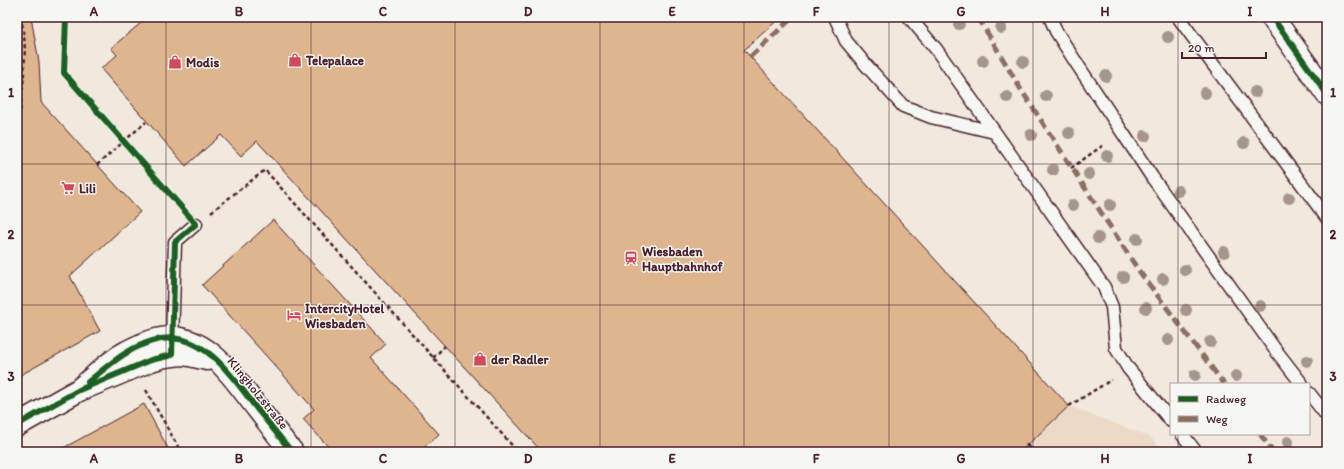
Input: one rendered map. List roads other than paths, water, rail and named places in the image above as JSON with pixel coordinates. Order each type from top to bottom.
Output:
[{"type":"street","points":[[1272,17],[1327,94]]},
{"type":"street","name":"Klingholzstraße","points":[[17,425],[79,390],[150,360],[172,346],[190,355],[220,363],[232,375],[292,452]]},
{"type":"lane","points":[[834,17],[846,41],[903,106],[931,117],[994,132]]},
{"type":"lane","points":[[909,17],[936,49],[1104,287],[1112,307],[1116,348],[1128,368],[1170,420]]},
{"type":"lane","points":[[1050,17],[1056,31],[1191,233],[1274,348],[1301,383]]},
{"type":"lane","points":[[1178,17],[1327,218]]},
{"type":"lane","points":[[172,346],[175,242],[196,224]]},
{"type":"lane","points":[[1310,394],[1324,407]]},
{"type":"lane","points":[[1183,435],[1196,452]]},
{"type":"railway","points":[[1027,445],[1034,452]]},
{"type":"place","name":"Telepalace","points":[[295,60]]},
{"type":"place","name":"Modis","points":[[175,62]]},
{"type":"place","name":"Lili","points":[[68,188]]},
{"type":"place","name":"Wiesbaden Hauptbahnhof","points":[[631,258]]},
{"type":"place","name":"IntercityHotel Wiesbaden","points":[[294,315]]},
{"type":"place","name":"der Radler","points":[[480,359]]}]
